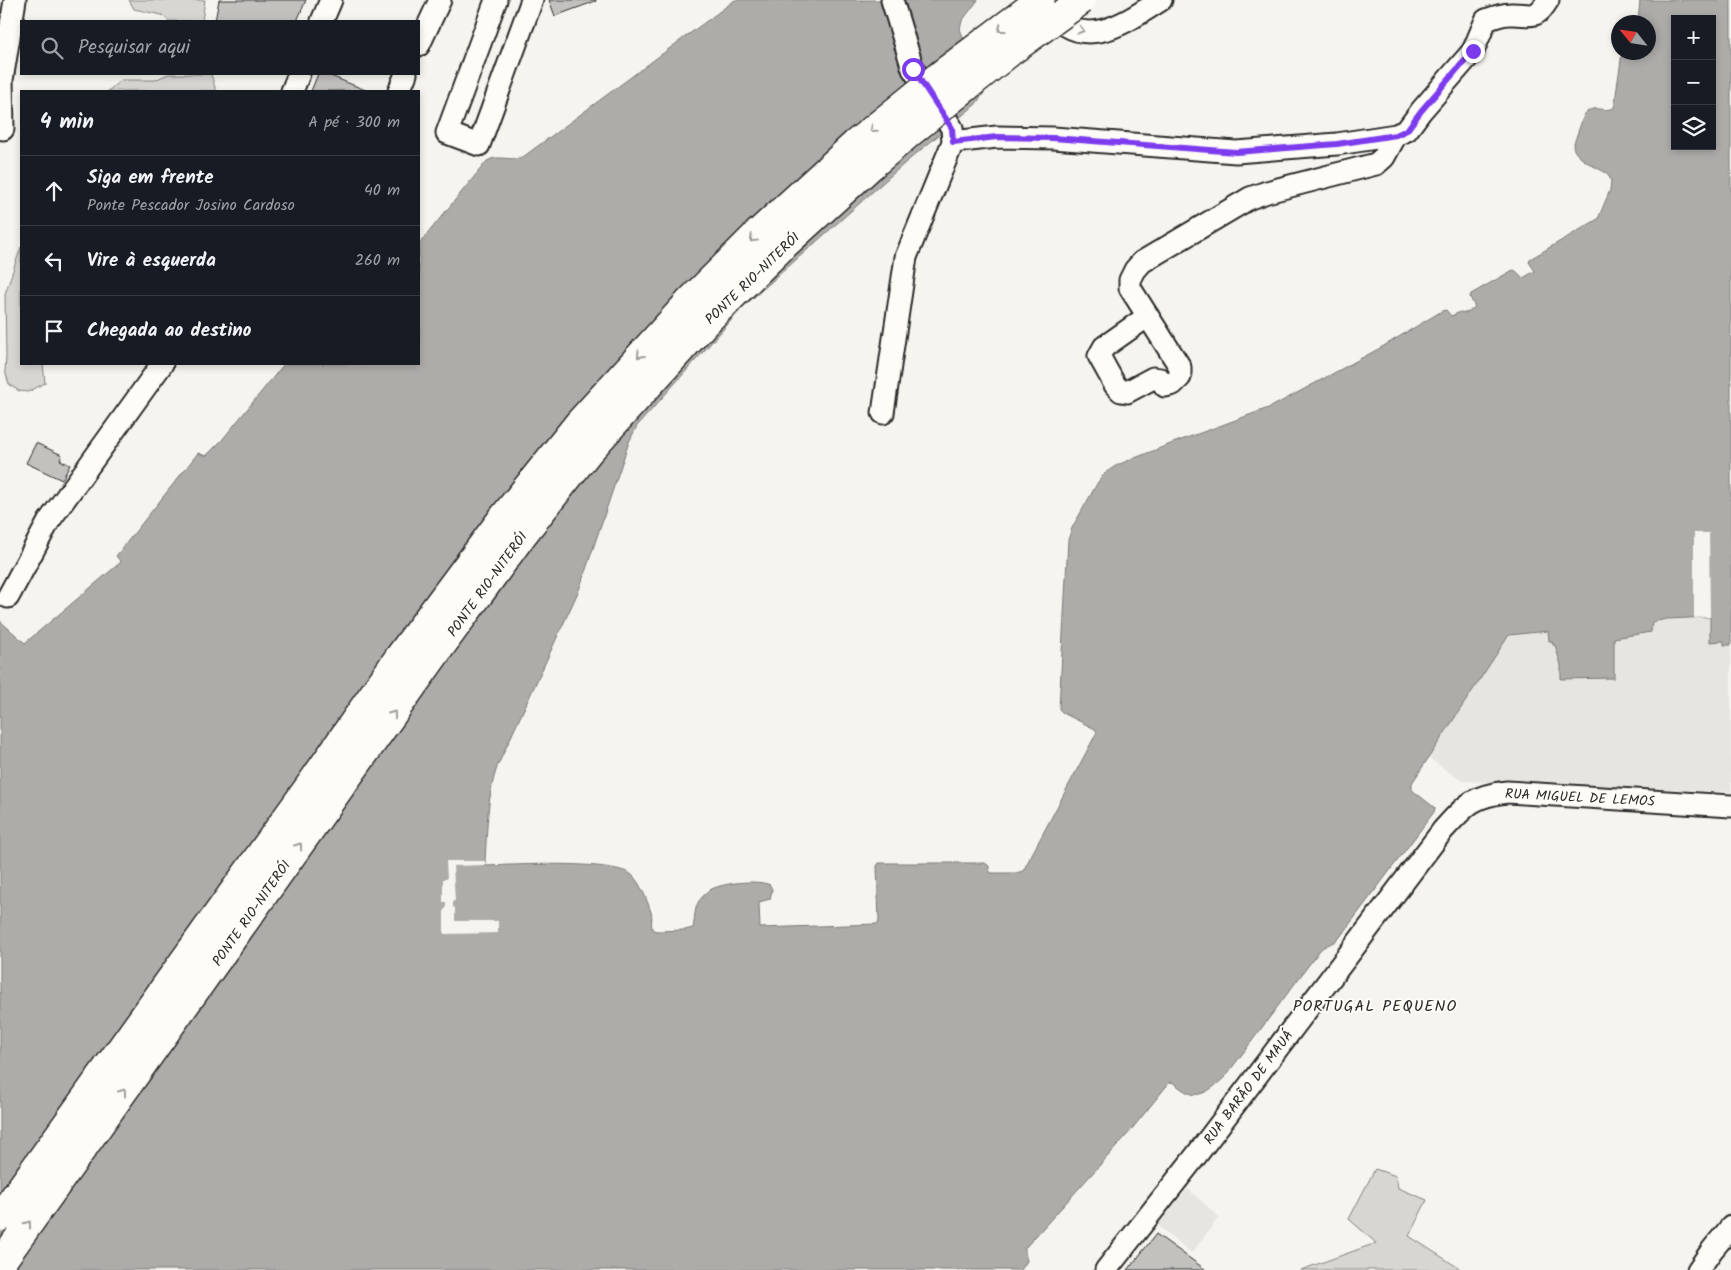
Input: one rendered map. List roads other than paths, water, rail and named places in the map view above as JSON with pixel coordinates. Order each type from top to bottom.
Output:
[{"type":"highway","name":"PONTE RIO-NITERÓI","points":[[0,1217],[313,781],[399,657],[501,520],[578,424],[690,301],[758,233],[855,144],[939,76],[1040,0]]},
{"type":"highway","name":"PONTE RIO-NITERÓI","points":[[0,1264],[434,656],[524,533],[589,451],[705,324],[781,248],[871,166],[919,126],[1010,52],[1082,0]]},
{"type":"street","points":[[4,129],[2,80],[15,0]]},
{"type":"street","points":[[322,20],[331,0]]},
{"type":"street","points":[[420,43],[440,0]]},
{"type":"street","points":[[496,0],[447,133],[479,145],[532,0]]},
{"type":"street","points":[[892,0],[913,69],[952,135]]},
{"type":"street","points":[[1046,0],[1054,15],[1068,26],[1083,31],[1098,32],[1118,25],[1161,0]]},
{"type":"street","points":[[952,135],[1053,138],[1236,152],[1337,144],[1396,135],[1407,130],[1473,51],[1486,20],[1510,7],[1532,16],[1540,11],[1548,0]]},
{"type":"street","points":[[292,90],[299,75]]},
{"type":"street","points":[[399,90],[406,75]]},
{"type":"street","points":[[883,413],[906,257],[952,135]]},
{"type":"street","points":[[1148,316],[1130,288],[1130,280],[1142,262],[1250,198],[1376,164],[1384,157],[1396,135]]},
{"type":"street","points":[[8,597],[49,521],[161,365]]},
{"type":"street","name":"RUA MIGUEL DE LEMOS","points":[[1443,830],[1458,814],[1479,797],[1508,792],[1731,806]]},
{"type":"street","name":"RUA BARÃO DE MAUÁ","points":[[1106,1270],[1195,1157],[1443,830]]},
{"type":"street","points":[[1698,1270],[1721,1250],[1731,1226]]},
{"type":"district","name":"PORTUGAL PEQUENO","points":[[1375,1005]]}]
